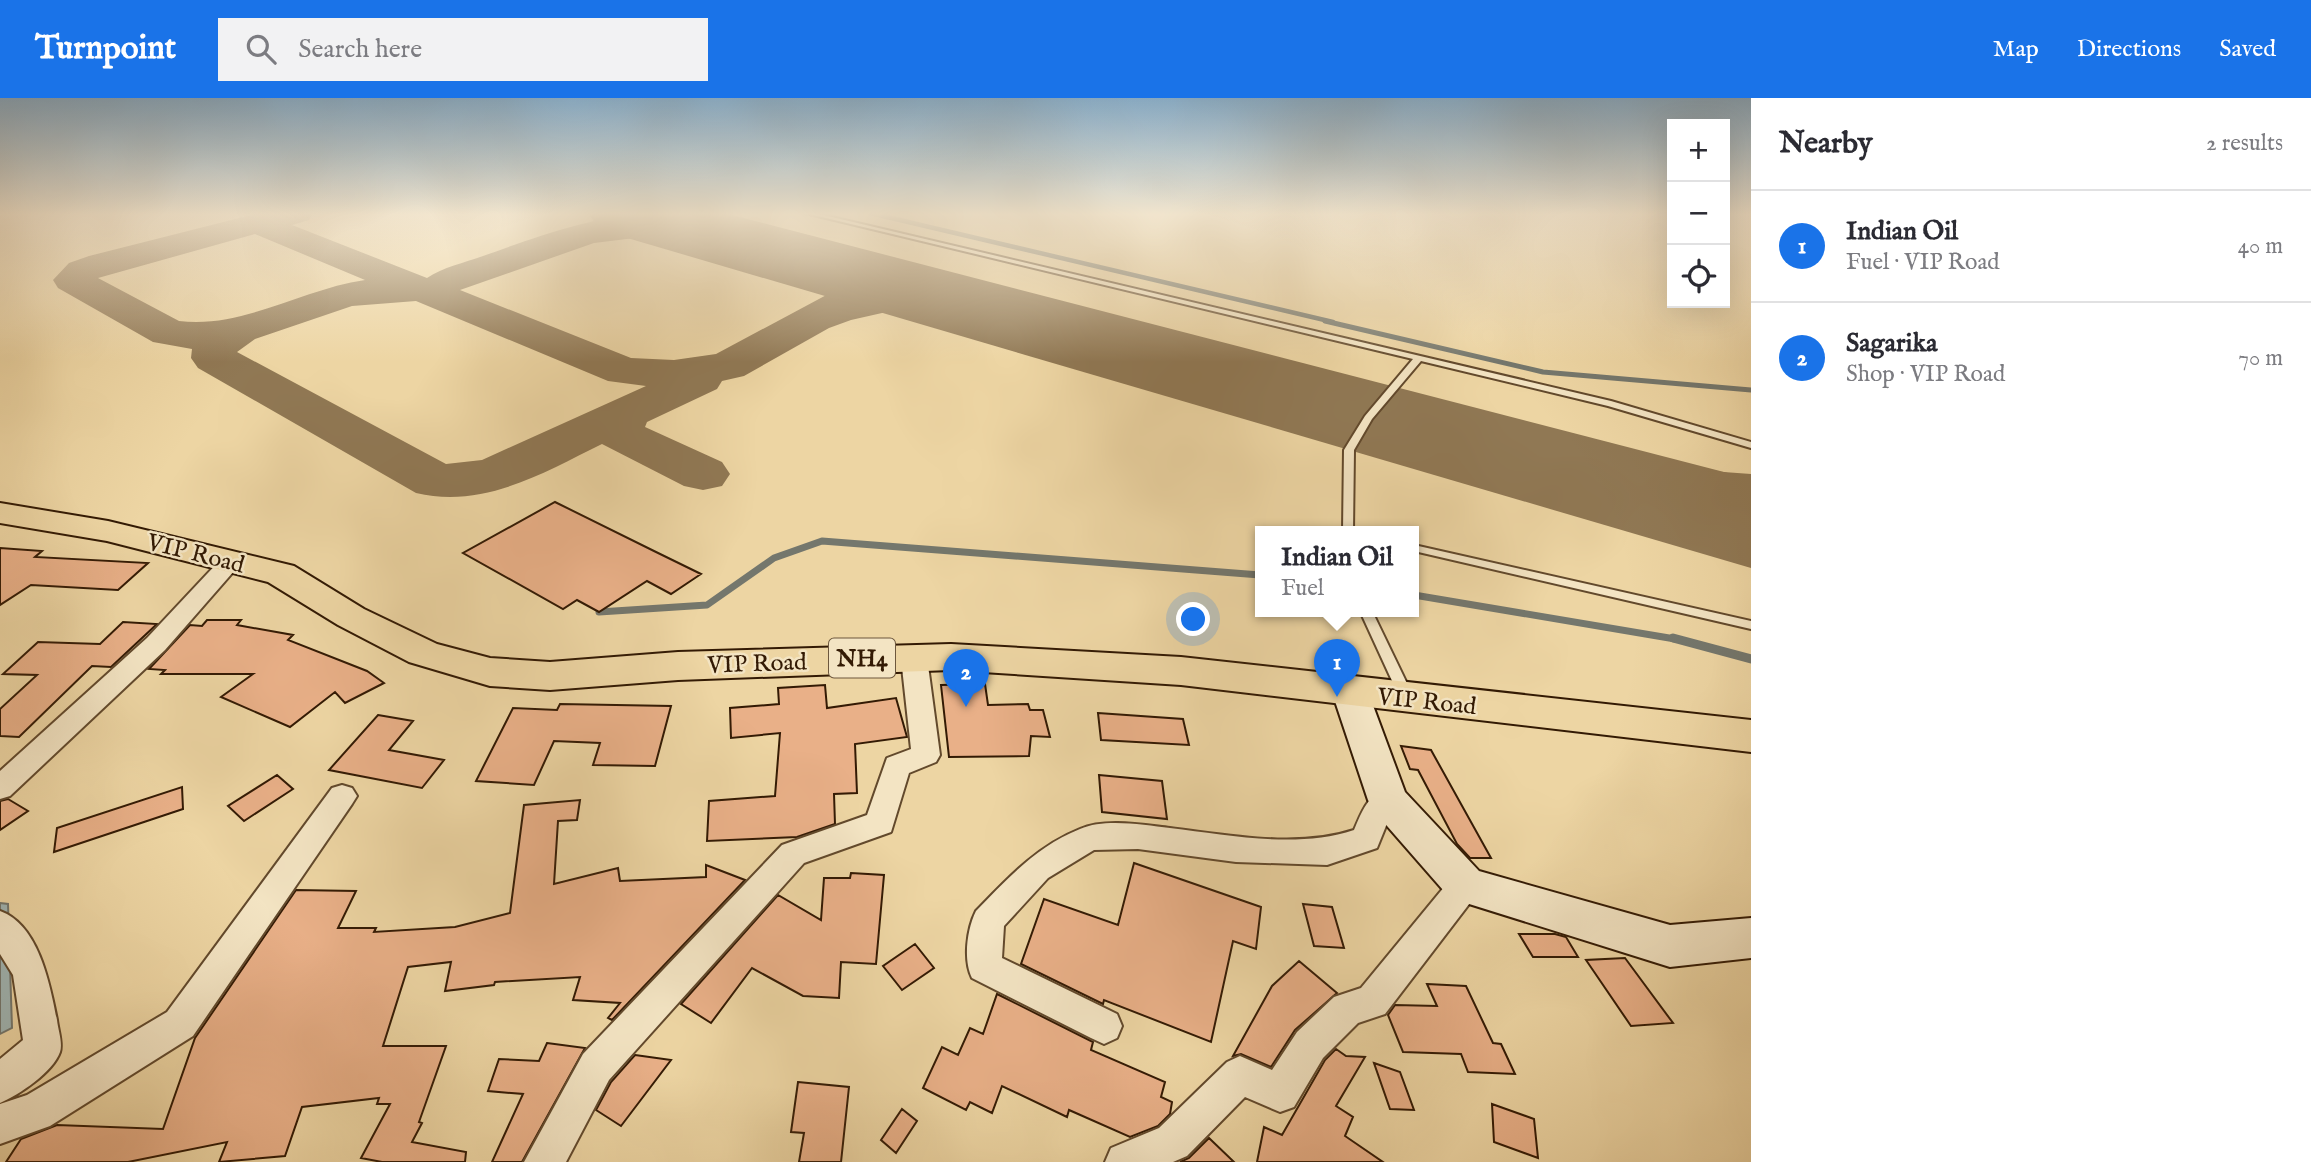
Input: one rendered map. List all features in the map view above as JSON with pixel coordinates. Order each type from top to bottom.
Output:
[{"type":"highway","name":"VIP Road","points":[[0,513],[108,531],[281,574],[351,617],[423,653],[490,672],[550,677],[678,666],[951,657],[1181,671],[1407,699],[1751,736]]},
{"type":"street","points":[[0,788],[156,644],[230,562]]},
{"type":"street","points":[[544,1162],[596,1067],[793,854],[880,823],[897,766],[926,755],[914,657]]},
{"type":"street","points":[[1350,692],[1388,800],[1465,885],[1670,946],[1751,938]]},
{"type":"street","points":[[0,1124],[36,1111],[180,1024],[342,796]]},
{"type":"street","points":[[1104,1026],[984,967],[988,922],[1037,869],[1089,838],[1138,837],[1236,849],[1327,852],[1366,839],[1378,810],[1388,800]]},
{"type":"street","points":[[1125,1162],[1174,1142],[1240,1075],[1280,1093],[1310,1045],[1347,1009],[1372,1002],[1465,885]]},
{"type":"street","points":[[0,926],[30,970],[43,1048],[0,1084]]},
{"type":"lane","points":[[1017,263],[1611,404],[1751,445]]},
{"type":"lane","points":[[1348,526],[1349,450],[1368,418],[1419,358]]},
{"type":"lane","points":[[1419,549],[1751,625]]},
{"type":"lane","points":[[1369,617],[1407,699]]},
{"type":"shaded area","points":[[0,903],[8,904],[12,1028],[0,1034]]},
{"type":"building","points":[[555,502],[701,574],[671,594],[647,581],[599,612],[577,600],[563,609],[463,553]]},
{"type":"building","points":[[0,548],[42,551],[35,557],[148,563],[118,590],[31,585],[0,605]]},
{"type":"building","points":[[207,620],[241,620],[237,625],[293,635],[288,640],[367,671],[384,683],[345,703],[335,692],[290,727],[221,697],[253,674],[161,674],[165,670],[149,669],[190,625],[202,626]]},
{"type":"building","points":[[123,622],[157,624],[111,667],[92,666],[19,737],[0,736],[0,709],[37,675],[3,674],[38,642],[100,644]]},
{"type":"building","points":[[985,684],[988,705],[1028,704],[1030,710],[1043,710],[1050,737],[1031,736],[1029,756],[949,757],[941,685]]},
{"type":"building","points":[[825,685],[827,708],[896,698],[907,737],[855,744],[857,793],[834,794],[835,824],[797,837],[707,841],[709,801],[775,796],[780,733],[731,738],[730,708],[779,704],[778,688]]},
{"type":"building","points":[[560,704],[671,706],[655,766],[593,765],[600,743],[554,741],[534,785],[476,781],[513,708],[557,710]]},
{"type":"building","points":[[1098,713],[1183,719],[1189,745],[1101,740]]},
{"type":"building","points":[[378,715],[413,721],[389,750],[444,760],[422,788],[329,770]]},
{"type":"building","points":[[1401,746],[1431,750],[1491,858],[1470,858],[1457,844],[1418,770],[1410,769]]},
{"type":"building","points":[[277,775],[293,789],[244,821],[228,806]]},
{"type":"building","points":[[1099,775],[1162,781],[1167,819],[1102,812]]},
{"type":"building","points":[[182,787],[183,809],[54,852],[57,828]]},
{"type":"building","points":[[8,799],[28,811],[0,830],[0,801]]},
{"type":"building","points":[[580,800],[577,820],[558,821],[554,884],[618,868],[620,881],[706,877],[706,865],[745,880],[612,1020],[608,1018],[620,1003],[573,1000],[580,977],[495,982],[494,985],[445,991],[451,962],[408,967],[383,1046],[446,1046],[419,1122],[422,1123],[412,1142],[466,1152],[465,1162],[382,1162],[361,1158],[390,1104],[377,1104],[379,1098],[302,1107],[285,1156],[219,1162],[227,1142],[128,1162],[6,1162],[21,1139],[57,1125],[163,1129],[195,1038],[296,890],[356,891],[338,928],[376,928],[374,932],[455,927],[510,913],[524,805]]},
{"type":"building","points":[[1134,863],[1261,907],[1256,949],[1233,941],[1211,1042],[1104,1000],[1103,1004],[1021,964],[1044,899],[1118,925]]},
{"type":"building","points":[[851,873],[884,875],[876,964],[841,962],[839,998],[803,996],[752,968],[711,1023],[681,1004],[778,895],[821,920],[824,878],[850,878]]},
{"type":"building","points":[[1303,904],[1332,907],[1344,948],[1314,946]]},
{"type":"building","points":[[1519,934],[1555,934],[1566,937],[1578,957],[1533,957]]},
{"type":"building","points":[[915,944],[934,968],[902,990],[883,966]]},
{"type":"building","points":[[1625,958],[1673,1023],[1631,1026],[1586,960]]},
{"type":"building","points":[[1299,961],[1337,993],[1295,1030],[1271,1067],[1241,1054],[1233,1056],[1272,986]]},
{"type":"building","points":[[1427,984],[1466,986],[1493,1043],[1501,1044],[1515,1074],[1468,1072],[1461,1054],[1403,1052],[1388,1015],[1395,1005],[1437,1006]]},
{"type":"building","points":[[997,994],[1093,1042],[1091,1050],[1165,1082],[1161,1097],[1172,1102],[1170,1114],[1158,1126],[1130,1137],[1069,1110],[1067,1117],[1002,1086],[992,1113],[970,1102],[966,1110],[923,1088],[942,1047],[958,1055],[970,1028],[983,1034]]},
{"type":"building","points":[[547,1043],[585,1048],[522,1162],[492,1162],[523,1094],[488,1091],[499,1059],[539,1061]]},
{"type":"building","points":[[1336,1049],[1346,1056],[1365,1057],[1336,1106],[1353,1117],[1345,1136],[1383,1162],[1257,1162],[1264,1127],[1282,1135],[1325,1060]]},
{"type":"building","points":[[635,1055],[671,1060],[621,1126],[596,1110],[611,1082]]},
{"type":"building","points":[[1374,1063],[1400,1072],[1414,1110],[1390,1109]]},
{"type":"building","points":[[798,1082],[849,1087],[841,1162],[799,1162],[804,1133],[791,1132]]},
{"type":"building","points":[[1492,1104],[1534,1119],[1538,1158],[1494,1142]]},
{"type":"building","points":[[902,1109],[917,1121],[896,1153],[881,1140]]},
{"type":"building","points":[[1209,1138],[1234,1162],[1180,1162],[1189,1158]]},
{"type":"waterway","points":[[1081,263],[1333,322]]},
{"type":"waterway","points":[[1325,321],[1543,372],[1751,390]]},
{"type":"waterway","points":[[599,612],[707,605],[774,558],[822,541],[1255,575]]},
{"type":"waterway","points":[[1419,596],[1679,640]]},
{"type":"waterway","points":[[1673,638],[1679,640]]},
{"type":"waterway","points":[[1679,640],[1751,659]]},
{"type":"taxiway","points":[[107,263],[82,271],[72,280],[168,333],[190,336],[212,335],[255,326],[348,295],[376,290],[414,290]]},
{"type":"taxiway","points":[[356,263],[438,296]]},
{"type":"taxiway","points":[[438,296],[436,289],[448,281],[500,263]]},
{"type":"taxiway","points":[[438,296],[624,371],[674,374],[728,366],[846,301],[859,288],[852,275]]},
{"type":"taxiway","points":[[821,317],[882,301],[944,300]]},
{"type":"taxiway","points":[[240,330],[214,349],[214,358],[436,481],[474,480],[501,472],[629,412]]},
{"type":"taxiway","points":[[629,412],[700,379]]},
{"type":"taxiway","points":[[629,412],[619,427],[621,435],[703,474]]},
{"type":"taxiway","points":[[1566,473],[1614,481],[1751,491]]},
{"type":"runway","points":[[808,263],[1751,524]]},
{"type":"place","name":"Indian Oil","points":[[1337,697]]},
{"type":"place","name":"Sagarika","points":[[966,707]]}]
